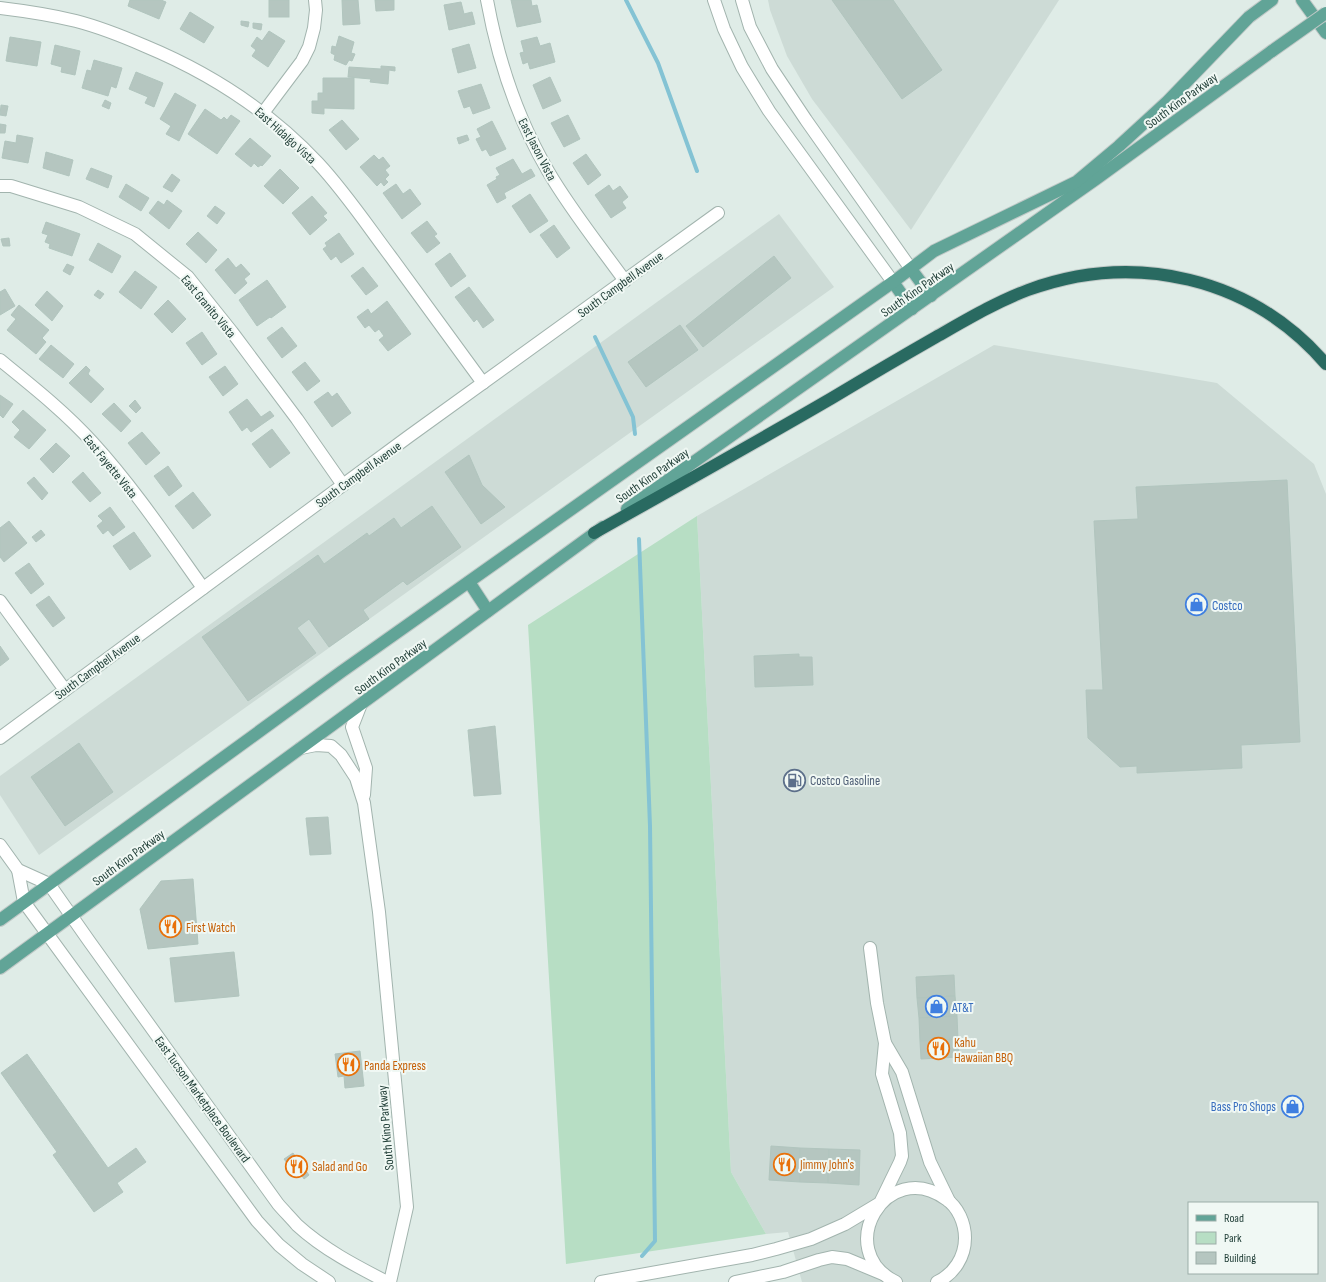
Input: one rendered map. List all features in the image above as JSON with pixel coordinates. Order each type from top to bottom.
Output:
[{"type":"highway","points":[[594,533],[726,460],[974,315],[1027,290],[1070,278],[1101,273],[1143,272],[1180,277],[1214,286],[1244,300],[1272,316],[1302,338],[1326,364]]},
{"type":"main road","name":"South Kino Parkway","points":[[0,920],[334,677],[893,282],[934,251],[1076,182],[1167,102],[1249,17],[1272,0]]},
{"type":"main road","points":[[1302,0],[1326,33]]},
{"type":"main road","name":"South Kino Parkway","points":[[0,968],[594,533],[1096,179],[1326,13]]},
{"type":"main road","points":[[911,269],[931,296]]},
{"type":"main road","points":[[893,282],[912,309]]},
{"type":"main road","points":[[469,582],[488,611]]},
{"type":"street","points":[[263,113],[302,61],[309,47],[314,28],[316,10],[315,0]]},
{"type":"street","name":"East Jason Vista","points":[[487,0],[492,28],[502,65],[516,105],[535,148],[562,194],[625,281]]},
{"type":"street","points":[[714,0],[724,29],[742,67],[769,111],[893,282]]},
{"type":"street","points":[[742,0],[750,27],[772,69],[911,269]]},
{"type":"street","name":"East Hidalgo Vista","points":[[0,8],[76,21],[117,34],[177,59],[217,81],[263,113],[280,127],[317,163],[344,193],[483,383]]},
{"type":"street","name":"East Granito Vista","points":[[0,186],[11,186],[79,207],[135,234],[188,277],[237,338],[297,419],[343,485]]},
{"type":"street","name":"South Campbell Avenue","points":[[0,738],[343,485],[718,213]]},
{"type":"street","name":"East Fayette Vista","points":[[0,360],[64,413],[92,442],[116,469],[203,588]]},
{"type":"street","points":[[0,601],[65,690]]},
{"type":"street","points":[[361,704],[352,727],[366,768],[364,802]]},
{"type":"street","points":[[301,748],[316,745],[331,746],[341,755],[356,778],[364,802]]},
{"type":"street","name":"South Kino Parkway","points":[[364,802],[379,912],[407,1207],[390,1282]]},
{"type":"street","points":[[0,845],[18,870],[24,902],[257,1222],[279,1245],[302,1264],[329,1282]]},
{"type":"street","points":[[18,870],[49,884]]},
{"type":"street","name":"East Tucson Marketplace Boulevard","points":[[49,884],[278,1204],[298,1225],[318,1242],[348,1262],[387,1282]]},
{"type":"street","points":[[870,948],[877,1003],[885,1043],[882,1074],[900,1133],[902,1156],[896,1173],[868,1226],[867,1239],[869,1252],[885,1278]]},
{"type":"street","points":[[885,1043],[902,1072],[928,1155],[949,1201]]},
{"type":"street","points":[[601,1282],[752,1255],[806,1240],[845,1224],[898,1191],[914,1188],[930,1190],[940,1194],[949,1201],[961,1218],[964,1228],[965,1239],[961,1258],[950,1273],[941,1281]]},
{"type":"street","points":[[735,1282],[783,1272],[832,1257],[847,1259],[896,1282]]},
{"type":"shaded area","points":[[768,0],[1059,0],[911,230],[812,99],[787,56],[770,10]]},
{"type":"shaded area","points":[[779,214],[834,287],[39,855],[0,795],[0,776]]},
{"type":"shaded area","points":[[994,345],[1217,383],[1314,464],[1326,494],[1326,1282],[802,1282],[788,1232],[766,1234],[731,1172],[697,516]]},
{"type":"green space","points":[[697,516],[731,1172],[766,1234],[566,1264],[528,625]]},
{"type":"building","points":[[130,0],[161,0],[166,2],[159,19],[128,6]]},
{"type":"building","points":[[269,0],[289,0],[289,17],[269,17]]},
{"type":"building","points":[[342,0],[358,0],[360,24],[343,25]]},
{"type":"building","points":[[375,0],[394,0],[394,10],[376,11]]},
{"type":"building","points":[[511,0],[531,0],[532,6],[537,5],[541,22],[517,27]]},
{"type":"building","points":[[832,0],[893,0],[942,70],[902,99]]},
{"type":"building","points":[[461,2],[464,14],[472,12],[475,24],[449,30],[444,5]]},
{"type":"building","points":[[190,12],[214,27],[204,43],[180,29]]},
{"type":"building","points":[[241,21],[249,22],[248,27],[241,25]]},
{"type":"building","points":[[253,23],[262,24],[261,30],[253,28]]},
{"type":"building","points":[[269,31],[285,41],[268,67],[252,56],[256,50],[251,46],[257,37],[262,41]]},
{"type":"building","points":[[339,36],[354,42],[351,53],[355,54],[352,61],[349,60],[346,65],[334,60],[335,55],[331,53],[332,46],[336,47]]},
{"type":"building","points":[[10,37],[41,42],[37,66],[6,61]]},
{"type":"building","points":[[537,37],[540,46],[550,43],[555,62],[530,69],[528,62],[523,64],[520,53],[524,52],[521,41]]},
{"type":"building","points":[[469,44],[476,68],[458,73],[452,49]]},
{"type":"building","points":[[55,45],[80,51],[75,75],[61,72],[62,67],[51,64]]},
{"type":"building","points":[[94,60],[122,68],[116,88],[111,86],[108,96],[82,88],[87,70],[91,71]]},
{"type":"building","points":[[381,66],[395,67],[395,71],[389,70],[388,84],[370,82],[371,79],[348,77],[349,67],[381,69]]},
{"type":"building","points":[[136,72],[163,83],[154,107],[145,103],[148,97],[129,89]]},
{"type":"building","points":[[550,77],[561,101],[543,109],[533,85]]},
{"type":"building","points":[[323,78],[354,78],[354,109],[324,108],[324,114],[312,113],[312,101],[318,101],[318,93],[323,93]]},
{"type":"building","points":[[481,84],[490,108],[473,114],[470,106],[464,108],[458,91]]},
{"type":"building","points":[[175,93],[196,105],[179,141],[166,134],[171,126],[160,119]]},
{"type":"building","points":[[105,100],[111,103],[109,109],[102,106]]},
{"type":"building","points":[[1,105],[8,106],[6,116],[0,115]]},
{"type":"building","points":[[205,109],[221,120],[224,117],[227,120],[231,115],[240,121],[217,154],[188,134]]},
{"type":"building","points":[[568,115],[580,139],[564,147],[551,123]]},
{"type":"building","points":[[342,120],[359,139],[346,150],[329,130]]},
{"type":"building","points":[[492,121],[506,149],[490,156],[486,149],[482,151],[476,139],[481,137],[477,129]]},
{"type":"building","points":[[0,124],[6,125],[5,133],[0,133]]},
{"type":"building","points":[[17,135],[33,138],[28,163],[2,158],[5,141],[16,143]]},
{"type":"building","points":[[467,135],[469,140],[459,144],[457,138]]},
{"type":"building","points":[[250,138],[271,156],[262,166],[261,165],[258,167],[254,163],[251,167],[235,154]]},
{"type":"building","points":[[46,152],[73,160],[69,176],[43,168]]},
{"type":"building","points":[[586,154],[601,175],[588,185],[573,163]]},
{"type":"building","points":[[374,155],[379,160],[383,157],[390,166],[385,170],[389,175],[385,179],[388,182],[384,186],[381,182],[377,186],[360,167]]},
{"type":"building","points":[[513,159],[522,174],[531,169],[535,176],[504,193],[506,198],[497,203],[487,185],[497,179],[496,177],[500,175],[496,168]]},
{"type":"building","points":[[91,168],[112,176],[108,188],[86,179]]},
{"type":"building","points":[[280,169],[299,188],[283,204],[264,186]]},
{"type":"building","points":[[172,174],[180,180],[172,192],[163,187]]},
{"type":"building","points":[[126,184],[149,198],[141,211],[119,197]]},
{"type":"building","points":[[396,184],[403,194],[410,189],[421,204],[402,219],[383,193]]},
{"type":"building","points":[[609,185],[613,191],[620,186],[628,197],[622,202],[626,208],[611,218],[595,195]]},
{"type":"building","points":[[530,194],[548,221],[530,233],[512,206]]},
{"type":"building","points":[[312,196],[327,213],[323,216],[327,220],[310,235],[292,213]]},
{"type":"building","points":[[167,200],[182,211],[169,229],[149,213],[158,201],[164,205]]},
{"type":"building","points":[[215,206],[225,213],[217,224],[207,216]]},
{"type":"building","points":[[427,221],[437,234],[434,236],[440,243],[427,253],[411,233]]},
{"type":"building","points":[[46,222],[80,234],[72,256],[49,248],[50,244],[45,242],[48,235],[42,233]]},
{"type":"building","points":[[554,225],[570,248],[557,258],[540,235]]},
{"type":"building","points":[[198,232],[217,250],[206,263],[186,244]]},
{"type":"building","points":[[339,233],[354,254],[341,263],[336,256],[331,260],[323,249],[327,246],[325,243]]},
{"type":"building","points":[[9,238],[10,246],[3,246],[1,239]]},
{"type":"building","points":[[98,243],[121,256],[112,273],[89,260]]},
{"type":"building","points":[[450,253],[466,276],[451,287],[435,264]]},
{"type":"building","points":[[774,256],[791,278],[703,347],[686,326]]},
{"type":"building","points":[[228,258],[236,268],[241,264],[250,274],[244,279],[247,283],[235,294],[215,270]]},
{"type":"building","points":[[67,264],[74,267],[70,275],[63,271]]},
{"type":"building","points":[[363,267],[378,286],[366,295],[351,276]]},
{"type":"building","points":[[135,271],[157,287],[141,309],[119,292]]},
{"type":"building","points":[[267,280],[286,307],[257,326],[239,300]]},
{"type":"building","points":[[469,287],[494,320],[483,328],[477,319],[474,322],[455,297]]},
{"type":"building","points":[[5,289],[15,306],[0,315],[0,292]]},
{"type":"building","points":[[98,290],[104,294],[100,299],[94,295]]},
{"type":"building","points":[[47,291],[63,306],[52,321],[35,305]]},
{"type":"building","points":[[168,300],[186,319],[172,333],[154,314]]},
{"type":"building","points":[[387,301],[411,334],[388,351],[379,340],[384,336],[379,329],[375,332],[369,325],[365,328],[357,317],[368,309],[371,314]]},
{"type":"building","points":[[19,305],[49,330],[42,338],[46,342],[36,354],[7,330],[16,319],[11,315]]},
{"type":"building","points":[[680,325],[698,350],[646,387],[628,362]]},
{"type":"building","points":[[282,327],[297,346],[282,358],[267,338]]},
{"type":"building","points":[[202,332],[217,354],[202,365],[186,343]]},
{"type":"building","points":[[51,345],[74,364],[63,378],[39,359]]},
{"type":"building","points":[[305,362],[320,381],[307,391],[292,372]]},
{"type":"building","points":[[86,366],[90,370],[88,374],[104,389],[91,403],[69,383]]},
{"type":"building","points":[[225,366],[238,384],[223,396],[209,377]]},
{"type":"building","points":[[328,392],[332,397],[337,393],[351,413],[332,427],[314,402]]},
{"type":"building","points":[[0,395],[13,404],[3,418],[0,415]]},
{"type":"building","points":[[247,399],[261,417],[270,411],[274,416],[251,432],[247,427],[242,431],[229,412]]},
{"type":"building","points":[[135,400],[141,408],[136,413],[129,406]]},
{"type":"building","points":[[114,403],[131,421],[121,432],[102,414]]},
{"type":"building","points":[[23,410],[46,430],[29,449],[14,437],[20,430],[12,422]]},
{"type":"building","points":[[272,429],[290,453],[270,468],[252,444]]},
{"type":"building","points":[[142,432],[160,453],[146,465],[128,443]]},
{"type":"building","points":[[56,443],[70,456],[53,473],[40,459]]},
{"type":"building","points":[[469,455],[482,485],[505,507],[481,524],[445,472]]},
{"type":"building","points":[[168,466],[182,486],[169,496],[154,476]]},
{"type":"building","points":[[83,472],[101,493],[90,502],[72,482]]},
{"type":"building","points":[[34,477],[48,493],[42,500],[27,483]]},
{"type":"building","name":"Costco","points":[[1287,480],[1300,742],[1241,745],[1242,768],[1137,773],[1137,766],[1120,767],[1088,738],[1086,690],[1103,690],[1094,521],[1138,519],[1136,487]]},
{"type":"building","points":[[193,492],[211,515],[193,529],[175,506]]},
{"type":"building","points":[[432,506],[461,547],[407,585],[403,581],[363,610],[369,619],[329,647],[309,619],[297,628],[316,653],[248,701],[202,637],[318,555],[324,564],[367,533],[369,536],[394,518],[401,528]]},
{"type":"building","points":[[110,507],[125,527],[113,536],[108,530],[103,534],[97,526],[103,521],[98,516]]},
{"type":"building","points":[[9,521],[27,543],[4,562],[0,557],[0,528]]},
{"type":"building","points":[[41,530],[45,535],[36,542],[32,537]]},
{"type":"building","points":[[134,532],[151,556],[130,570],[113,546]]},
{"type":"building","points":[[29,563],[44,584],[31,594],[15,573]]},
{"type":"building","points":[[49,596],[65,618],[53,627],[36,605]]},
{"type":"building","points":[[0,646],[9,659],[0,666]]},
{"type":"building","points":[[799,654],[799,657],[812,657],[813,685],[755,687],[754,656]]},
{"type":"building","points":[[495,726],[501,794],[474,796],[468,730]]},
{"type":"building","points":[[79,743],[113,792],[65,826],[31,777]]},
{"type":"building","points":[[328,817],[331,854],[310,855],[306,818]]},
{"type":"building","name":"First Watch","points":[[193,879],[198,944],[148,949],[140,909],[161,881]]},
{"type":"building","points":[[234,952],[239,996],[175,1002],[170,958]]},
{"type":"building","points":[[954,975],[955,996],[917,998],[916,977]]},
{"type":"building","name":"AT&T","points":[[955,996],[957,1016],[919,1018],[917,998]]},
{"type":"building","points":[[957,1016],[958,1039],[920,1041],[919,1018]]},
{"type":"building","name":"Kahu Hawaiian BBQ","points":[[958,1039],[959,1057],[921,1059],[920,1041]]},
{"type":"building","name":"Panda Express","points":[[360,1051],[364,1086],[345,1088],[344,1076],[338,1077],[335,1054]]},
{"type":"building","points":[[27,1054],[108,1168],[136,1148],[146,1162],[117,1183],[123,1192],[94,1212],[53,1155],[57,1152],[1,1073]]},
{"type":"building","name":"Jimmy John's","points":[[771,1146],[800,1148],[800,1182],[769,1180]]},
{"type":"building","points":[[800,1148],[829,1149],[828,1183],[800,1182]]},
{"type":"building","points":[[829,1149],[860,1150],[859,1185],[828,1183]]},
{"type":"building","name":"Salad and Go","points":[[293,1153],[309,1175],[304,1179],[301,1174],[297,1177],[284,1159]]},
{"type":"waterway","points":[[626,0],[658,63],[697,171]]},
{"type":"waterway","points":[[595,337],[633,417],[635,434]]},
{"type":"waterway","points":[[639,539],[650,826],[655,1241],[642,1256]]},
{"type":"place","name":"Costco","points":[[1196,605]]},
{"type":"place","name":"Costco Gasoline","points":[[794,780]]},
{"type":"place","name":"First Watch","points":[[170,927]]},
{"type":"place","name":"AT&T","points":[[937,1007]]},
{"type":"place","name":"Kahu Hawaiian BBQ","points":[[939,1049]]},
{"type":"place","name":"Panda Express","points":[[349,1065]]},
{"type":"place","name":"Bass Pro Shops","points":[[1292,1106]]},
{"type":"place","name":"Jimmy John's","points":[[785,1164]]},
{"type":"place","name":"Salad and Go","points":[[296,1166]]}]
